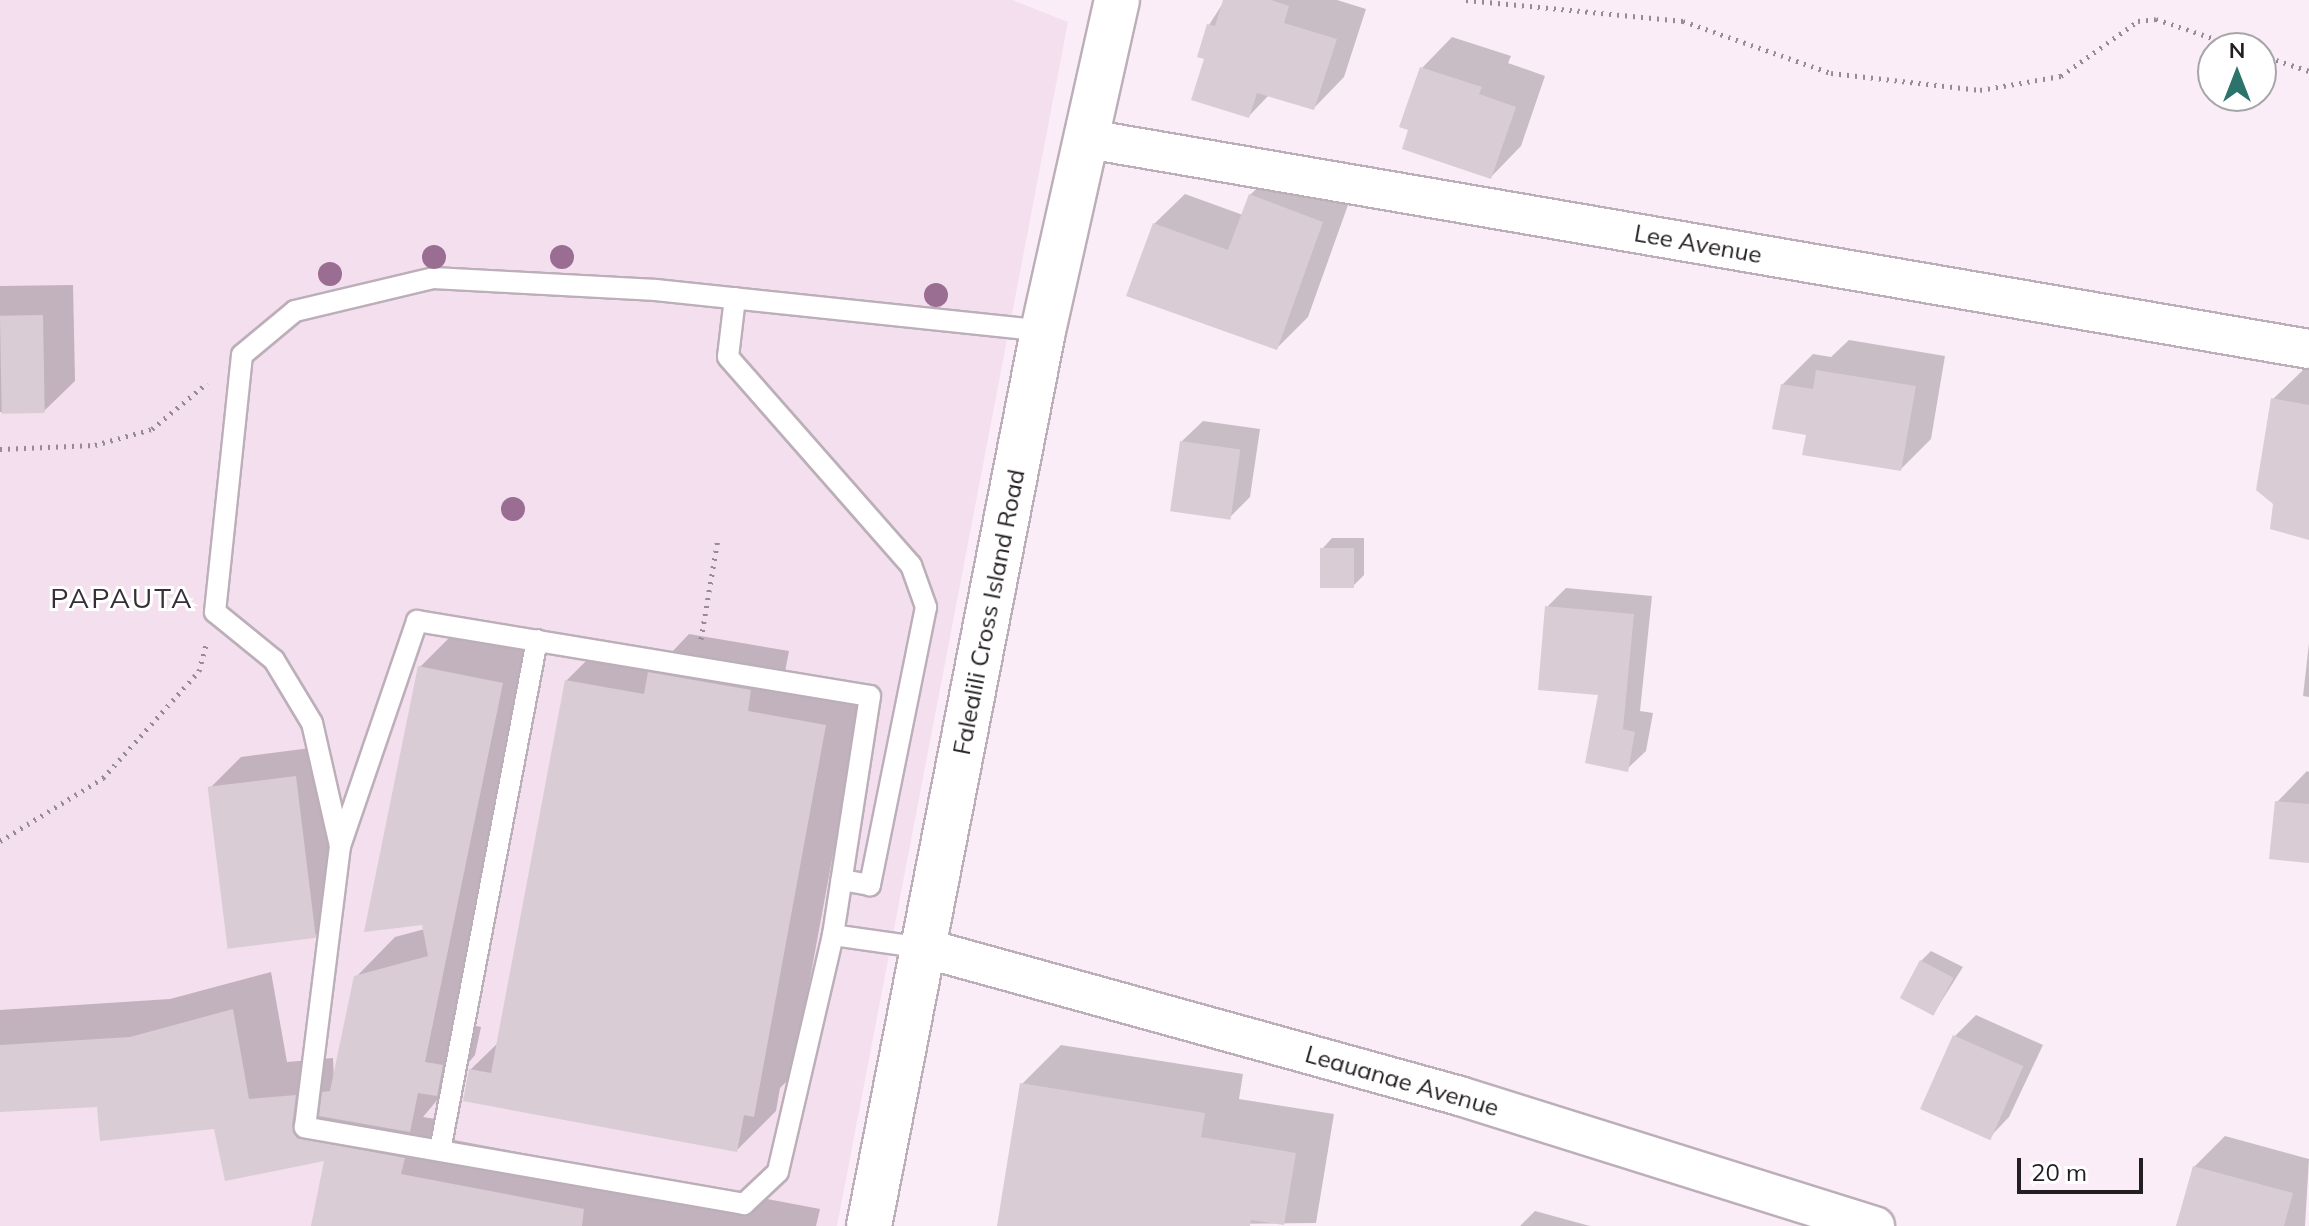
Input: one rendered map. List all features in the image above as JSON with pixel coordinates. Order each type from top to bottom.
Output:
[{"type":"main road","name":"Falealili Cross Island Road","points":[[869,1226],[1043,331],[1117,0]]},
{"type":"street","name":"Lee Avenue","points":[[1088,139],[2309,349]]},
{"type":"street","name":"Leauanae Avenue","points":[[924,948],[1460,1096],[1875,1226]]},
{"type":"lane","points":[[340,846],[312,723],[274,660],[215,612],[242,355],[295,311],[434,278],[735,298],[1043,331]]},
{"type":"lane","points":[[735,298],[728,357],[911,565],[926,607],[870,885],[841,880]]},
{"type":"lane","points":[[417,621],[870,696],[841,880],[833,935],[778,1172],[744,1204],[305,1127],[340,846],[417,621]]},
{"type":"lane","points":[[440,1150],[537,640]]},
{"type":"lane","points":[[833,935],[924,948]]},
{"type":"path","points":[[1466,0],[1683,21],[1831,73],[1980,90],[2061,76],[2138,21],[2156,19],[2197,33]]},
{"type":"path","points":[[2277,60],[2309,71]]},
{"type":"path","points":[[0,449],[95,445],[152,429],[242,355]]},
{"type":"path","points":[[696,667],[718,538]]},
{"type":"path","points":[[0,841],[103,778],[199,671],[215,612]]},
{"type":"shaded area","points":[[0,0],[1012,0],[1068,22],[837,1226],[0,1226]]},
{"type":"building","points":[[1223,0],[1271,0],[1289,6],[1284,23],[1337,39],[1314,110],[1257,93],[1249,118],[1191,100],[1204,59],[1197,57],[1207,24],[1215,26]]},
{"type":"building","points":[[1420,67],[1482,87],[1479,94],[1516,107],[1491,179],[1402,149],[1408,130],[1399,127]]},
{"type":"building","points":[[1249,194],[1323,222],[1277,350],[1126,296],[1153,223],[1228,250]]},
{"type":"building","points":[[43,315],[45,413],[2,414],[0,316]]},
{"type":"building","points":[[1816,370],[1916,386],[1901,471],[1802,455],[1806,435],[1772,429],[1781,384],[1813,389]]},
{"type":"building","points":[[2271,398],[2309,405],[2309,540],[2270,529],[2273,504],[2256,490]]},
{"type":"building","points":[[1180,441],[1240,449],[1231,520],[1170,511]]},
{"type":"building","points":[[1320,548],[1354,548],[1354,588],[1320,588]]},
{"type":"building","points":[[1545,606],[1634,614],[1623,729],[1635,732],[1628,772],[1585,763],[1598,695],[1538,690]]},
{"type":"building","points":[[418,666],[503,683],[425,1062],[443,1065],[437,1096],[418,1093],[410,1132],[319,1116],[322,1092],[330,1091],[354,976],[428,956],[422,925],[364,932]]},
{"type":"building","points":[[648,672],[751,690],[748,711],[826,725],[754,1117],[744,1115],[737,1152],[463,1101],[469,1069],[491,1073],[565,680],[644,694]]},
{"type":"building","points":[[296,776],[316,938],[228,949],[208,787]]},
{"type":"building","points":[[2275,801],[2309,804],[2309,863],[2269,859]]},
{"type":"building","points":[[1920,960],[1954,978],[1933,1016],[1900,998]]},
{"type":"building","points":[[233,1009],[249,1099],[296,1095],[292,1126],[297,1138],[405,1158],[401,1174],[584,1209],[582,1226],[311,1226],[324,1161],[225,1181],[214,1129],[100,1141],[97,1107],[0,1112],[0,1045],[130,1037]]},
{"type":"building","points":[[1953,1035],[2023,1066],[1990,1140],[1920,1109]]},
{"type":"building","points":[[1020,1083],[1205,1113],[1201,1137],[1296,1153],[1284,1225],[1251,1220],[1250,1226],[997,1226]]},
{"type":"building","points":[[2193,1166],[2293,1193],[2284,1226],[2176,1226]]},
{"type":"district","name":"PAPAUTA","points":[[122,598]]}]
